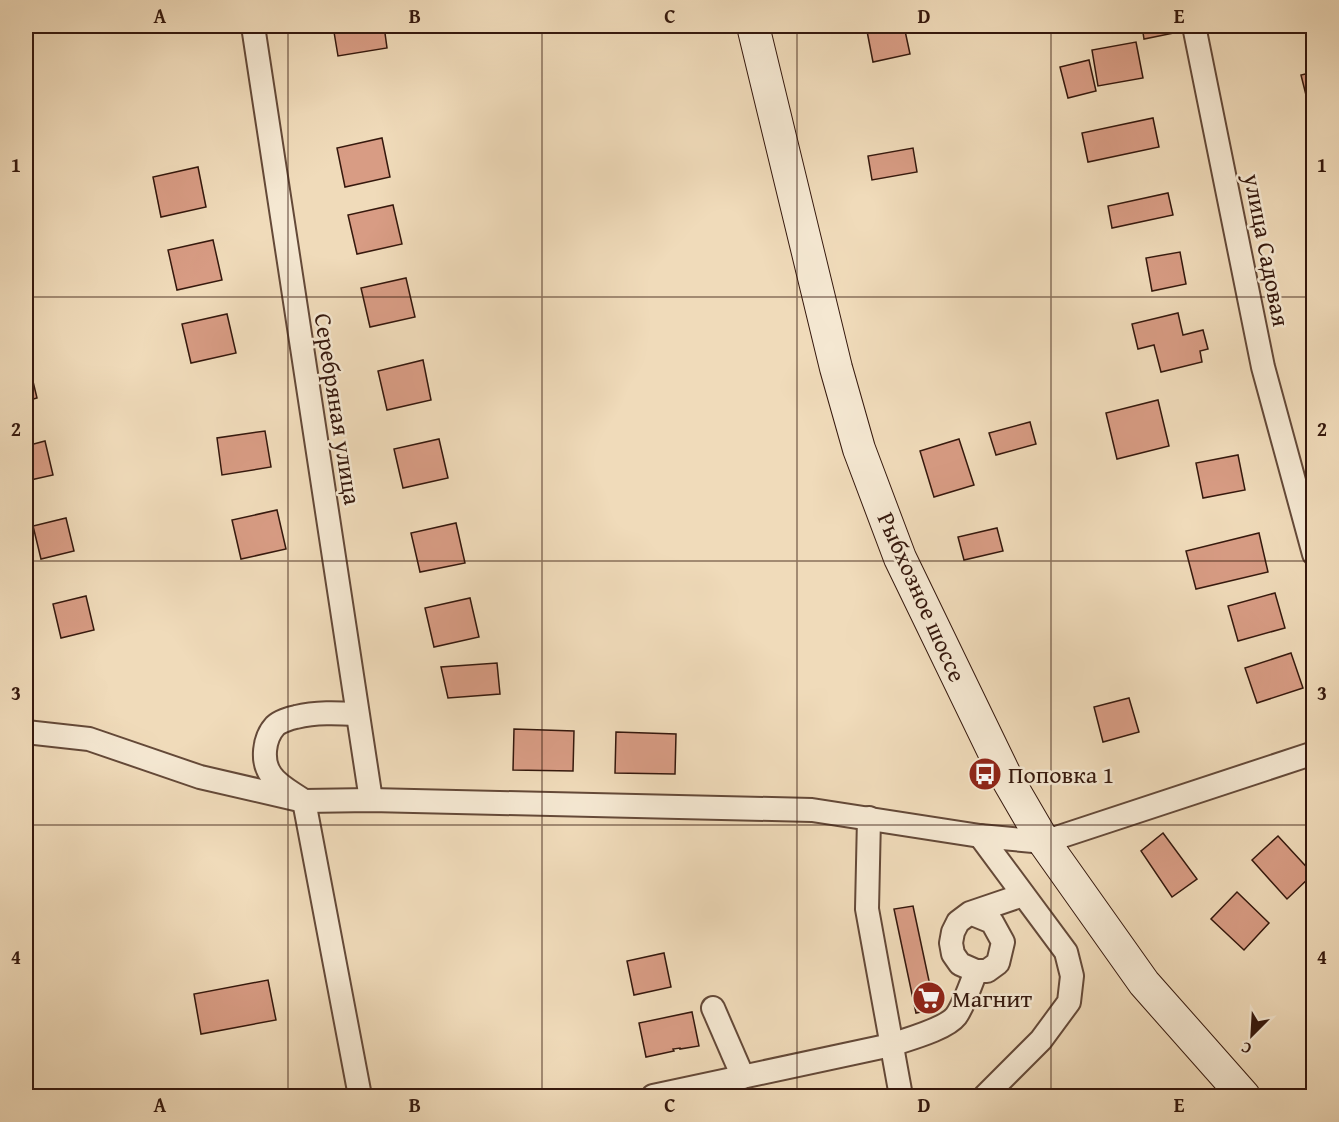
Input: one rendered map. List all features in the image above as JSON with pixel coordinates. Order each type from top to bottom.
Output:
[{"type":"street","name":"Серебряная улица","points":[[253,26],[370,800]]},
{"type":"street","name":"Рыбхозное шоссе","points":[[753,26],[836,368],[859,449],[900,558],[1005,775],[1044,842],[1144,983],[1244,1096]]},
{"type":"street","name":"улица Садовая","points":[[1194,26],[1263,367],[1314,554]]},
{"type":"street","points":[[357,714],[325,713],[294,717],[276,725],[268,738],[265,761],[270,774],[304,801],[360,1096]]},
{"type":"street","points":[[26,732],[89,739],[200,777],[304,801],[370,800],[812,810],[980,836],[1044,842],[1314,753]]},
{"type":"street","points":[[869,818],[867,909],[901,1096]]},
{"type":"street","points":[[980,836],[1066,952],[1072,976],[1069,1002],[1041,1040],[985,1096]]},
{"type":"street","points":[[970,913],[992,922],[1003,942],[998,963],[987,971],[976,971],[960,964],[953,954],[951,943],[953,932],[958,922],[970,913],[1023,895]]},
{"type":"street","points":[[653,1096],[891,1045],[944,1025],[956,1016],[976,971]]},
{"type":"street","points":[[712,1008],[743,1077]]},
{"type":"building","points":[[333,26],[384,26],[387,48],[338,56]]},
{"type":"building","points":[[866,26],[904,26],[910,54],[873,62]]},
{"type":"building","points":[[1142,26],[1173,26],[1174,33],[1144,39]]},
{"type":"building","points":[[1136,42],[1143,78],[1098,86],[1092,50]]},
{"type":"building","points":[[1089,60],[1096,91],[1068,98],[1060,67]]},
{"type":"building","points":[[1314,72],[1314,106],[1309,107],[1301,75]]},
{"type":"building","points":[[1153,118],[1159,147],[1088,162],[1082,133]]},
{"type":"building","points":[[382,138],[390,177],[345,187],[337,148]]},
{"type":"building","points":[[913,148],[917,172],[872,180],[868,156]]},
{"type":"building","points":[[198,167],[206,207],[161,217],[153,177]]},
{"type":"building","points":[[1168,193],[1173,215],[1112,228],[1108,206]]},
{"type":"building","points":[[393,205],[402,244],[357,254],[348,215]]},
{"type":"building","points":[[213,240],[222,280],[177,290],[168,250]]},
{"type":"building","points":[[1180,252],[1186,284],[1152,291],[1146,258]]},
{"type":"building","points":[[406,278],[415,317],[370,327],[361,288]]},
{"type":"building","points":[[1178,313],[1183,335],[1203,330],[1208,349],[1200,351],[1202,362],[1161,372],[1154,345],[1138,349],[1132,324]]},
{"type":"building","points":[[227,314],[236,353],[191,363],[182,324]]},
{"type":"building","points":[[423,360],[431,400],[387,410],[378,371]]},
{"type":"building","points":[[29,365],[37,398],[26,401],[26,366]]},
{"type":"building","points":[[1158,400],[1169,446],[1117,459],[1106,413]]},
{"type":"building","points":[[1030,422],[1036,444],[996,455],[989,433]]},
{"type":"building","points":[[265,431],[271,467],[222,475],[217,438]]},
{"type":"building","points":[[439,439],[448,478],[403,488],[394,449]]},
{"type":"building","points":[[959,439],[974,485],[934,497],[920,451]]},
{"type":"building","points":[[45,441],[53,475],[26,481],[26,446]]},
{"type":"building","points":[[1238,455],[1245,490],[1203,498],[1196,463]]},
{"type":"building","points":[[277,510],[286,549],[241,559],[232,520]]},
{"type":"building","points":[[66,518],[74,551],[41,559],[33,526]]},
{"type":"building","points":[[456,523],[465,563],[420,572],[411,533]]},
{"type":"building","points":[[997,528],[1003,551],[964,560],[958,537]]},
{"type":"building","points":[[1259,533],[1268,572],[1196,589],[1186,551]]},
{"type":"building","points":[[1275,593],[1285,628],[1238,641],[1228,606]]},
{"type":"building","points":[[86,596],[94,630],[61,638],[53,604]]},
{"type":"building","points":[[470,598],[479,637],[434,647],[425,608]]},
{"type":"building","points":[[1291,653],[1303,688],[1257,703],[1245,668]]},
{"type":"building","points":[[497,663],[500,694],[448,698],[441,667]]},
{"type":"building","points":[[1129,698],[1139,732],[1103,742],[1094,707]]},
{"type":"building","points":[[514,729],[574,731],[573,771],[513,770]]},
{"type":"building","points":[[616,732],[676,734],[675,774],[615,773]]},
{"type":"building","points":[[1163,833],[1197,879],[1172,897],[1141,851]]},
{"type":"building","points":[[1278,836],[1313,874],[1287,899],[1252,860]]},
{"type":"building","points":[[1237,892],[1269,923],[1244,950],[1211,919]]},
{"type":"building","points":[[913,906],[935,1009],[916,1013],[894,909]]},
{"type":"building","points":[[664,953],[671,987],[634,995],[627,961]]},
{"type":"building","points":[[268,980],[276,1020],[201,1034],[194,994]]},
{"type":"building","points":[[692,1012],[699,1046],[673,1049],[674,1051],[646,1057],[639,1023]]},
{"type":"place","name":"Поповка 1","points":[[985,774]]},
{"type":"place","name":"Магнит","points":[[929,998]]}]
